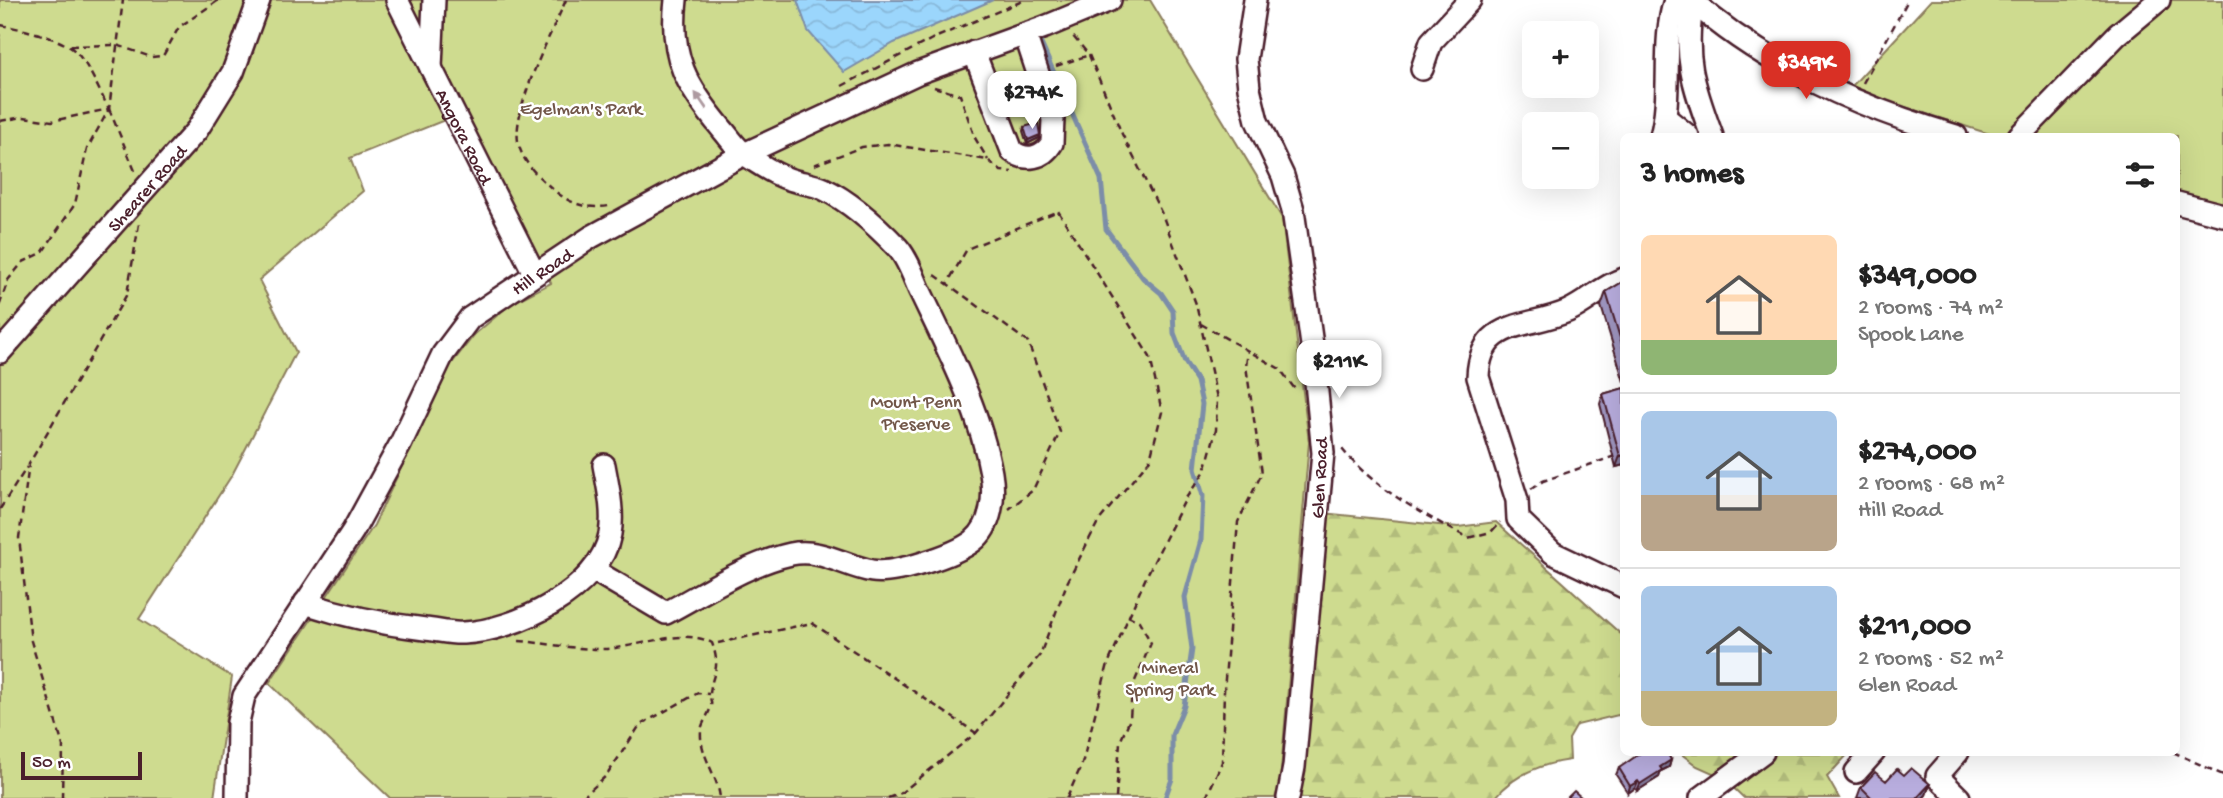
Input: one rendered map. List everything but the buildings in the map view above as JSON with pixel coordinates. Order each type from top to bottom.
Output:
[{"type":"street","name":"Shearer Road","points":[[0,352],[186,145],[220,96],[245,43],[259,0]]},
{"type":"street","name":"Angora Road","points":[[397,0],[534,273]]},
{"type":"street","points":[[431,68],[434,0]]},
{"type":"street","points":[[595,571],[666,613],[747,570],[792,554],[818,553],[870,571],[904,569],[972,542],[984,528],[992,501],[991,473],[976,420],[941,334],[901,250],[848,204],[823,188],[786,178],[744,154],[705,108],[685,78],[675,44],[673,24],[676,0]]},
{"type":"street","name":"Hill Road","points":[[237,798],[238,722],[244,696],[353,531],[452,341],[470,318],[534,273],[626,217],[744,154],[918,73],[1061,21],[1110,0]]},
{"type":"street","name":"Glen Road","points":[[1255,0],[1246,59],[1249,88],[1257,121],[1283,176],[1293,210],[1323,453],[1294,767],[1288,798]]},
{"type":"street","points":[[1422,69],[1431,41],[1469,0]]},
{"type":"street","points":[[1687,0],[1783,66],[1898,119],[1946,133]]},
{"type":"street","points":[[1664,127],[1668,21],[1687,0]]},
{"type":"street","points":[[1687,0],[1688,59],[1691,76],[1712,133]]},
{"type":"street","points":[[2022,133],[2117,36],[2159,0]]},
{"type":"street","points":[[974,51],[1006,141],[1019,156],[1032,158],[1048,149],[1054,132],[1050,109],[1025,34]]},
{"type":"street","points":[[2180,204],[2223,215]]},
{"type":"street","points":[[1620,280],[1608,284],[1569,311],[1519,325],[1493,336],[1484,346],[1479,360],[1478,377],[1517,500],[1518,519],[1553,553],[1620,585]]},
{"type":"street","points":[[305,603],[359,621],[463,633],[520,620],[565,595],[595,571],[610,535],[610,500],[604,465]]},
{"type":"street","points":[[1710,796],[1758,756]]},
{"type":"street","points":[[1856,772],[1870,756]]},
{"type":"street","points":[[1954,756],[1937,776],[1959,798]]},
{"type":"path","points":[[0,304],[8,280],[23,262],[42,253],[75,204],[88,149],[109,109],[123,0]]},
{"type":"path","points":[[0,25],[27,29],[70,46],[117,45],[151,57],[163,56],[179,27],[219,0]]},
{"type":"path","points":[[1852,99],[1873,70],[1908,0]]},
{"type":"path","points":[[1061,21],[1089,55],[1122,134],[1161,214],[1201,324],[1217,398],[1216,430],[1205,471],[1194,485],[1128,616],[1108,664],[1082,764],[1067,798]]},
{"type":"path","points":[[0,509],[127,294],[144,191],[109,109],[78,54],[70,46]]},
{"type":"path","points":[[1066,62],[1089,55]]},
{"type":"path","points":[[918,73],[929,85],[960,96],[975,138],[988,160]]},
{"type":"path","points":[[0,121],[23,117],[52,121],[109,109]]},
{"type":"path","points":[[813,166],[862,147],[888,144],[988,160],[1010,173],[1032,158]]},
{"type":"path","points":[[888,798],[901,793],[976,733],[1040,655],[1067,583],[1098,522],[1150,458],[1162,412],[1150,357],[1058,211],[967,249],[947,284]]},
{"type":"path","points":[[928,270],[1028,342],[1060,432],[1033,490],[984,528]]},
{"type":"path","points":[[1201,324],[1280,369],[1352,462],[1404,502],[1468,538],[1491,532],[1517,500],[1543,481],[1620,455]]},
{"type":"path","points":[[1206,798],[1222,762],[1224,691],[1238,522],[1262,473],[1246,366],[1248,351]]},
{"type":"path","points":[[29,464],[19,538],[31,641],[63,747],[62,798]]},
{"type":"path","points":[[1116,798],[1120,742],[1130,719],[1132,688],[1151,643],[1139,621],[1128,616]]},
{"type":"path","points":[[718,643],[812,624],[976,733]]},
{"type":"path","points":[[516,640],[602,649],[656,643],[682,635],[699,636],[712,643],[717,659],[710,694],[711,705],[701,730],[711,775],[720,798]]},
{"type":"path","points":[[582,798],[607,775],[640,724],[698,693],[710,694]]},
{"type":"path","points":[[2180,755],[2223,775]]},
{"type":"path","points":[[900,798],[901,793]]},
{"type":"green space","name":"Mount Penn Preserve","points":[[0,0],[1150,0],[1282,218],[1309,442],[1280,783],[1275,798],[390,798],[269,683],[374,525],[449,367],[475,334],[512,303],[551,283],[462,113],[350,158],[363,191],[259,280],[296,352],[232,475],[139,619],[232,677],[214,798],[0,798]]},
{"type":"green space","points":[[1931,0],[2223,0],[2223,205],[2180,193],[2180,133],[1987,133],[1892,103],[1852,86]]},
{"type":"green space","name":"Mineral Spring Park","points":[[1101,490],[1458,527],[1496,522],[1620,633],[1620,716],[1577,725],[1569,739],[1570,760],[1528,772],[1510,783],[1495,798],[1076,798]]},
{"type":"green space","points":[[1684,756],[1846,756],[1827,777],[1839,798],[1744,798],[1722,777],[1697,766]]},
{"type":"water","points":[[797,0],[993,0],[894,43],[844,72],[808,31]]},
{"type":"waterway","points":[[1039,39],[1101,179],[1106,229],[1143,278],[1161,293],[1173,311],[1174,333],[1185,362],[1197,381],[1202,404],[1195,469],[1203,496],[1201,540],[1185,597],[1192,649],[1184,706],[1172,735],[1172,779],[1165,798]]},
{"type":"park label","name":"Egelman's Park","points":[[581,107]]}]
